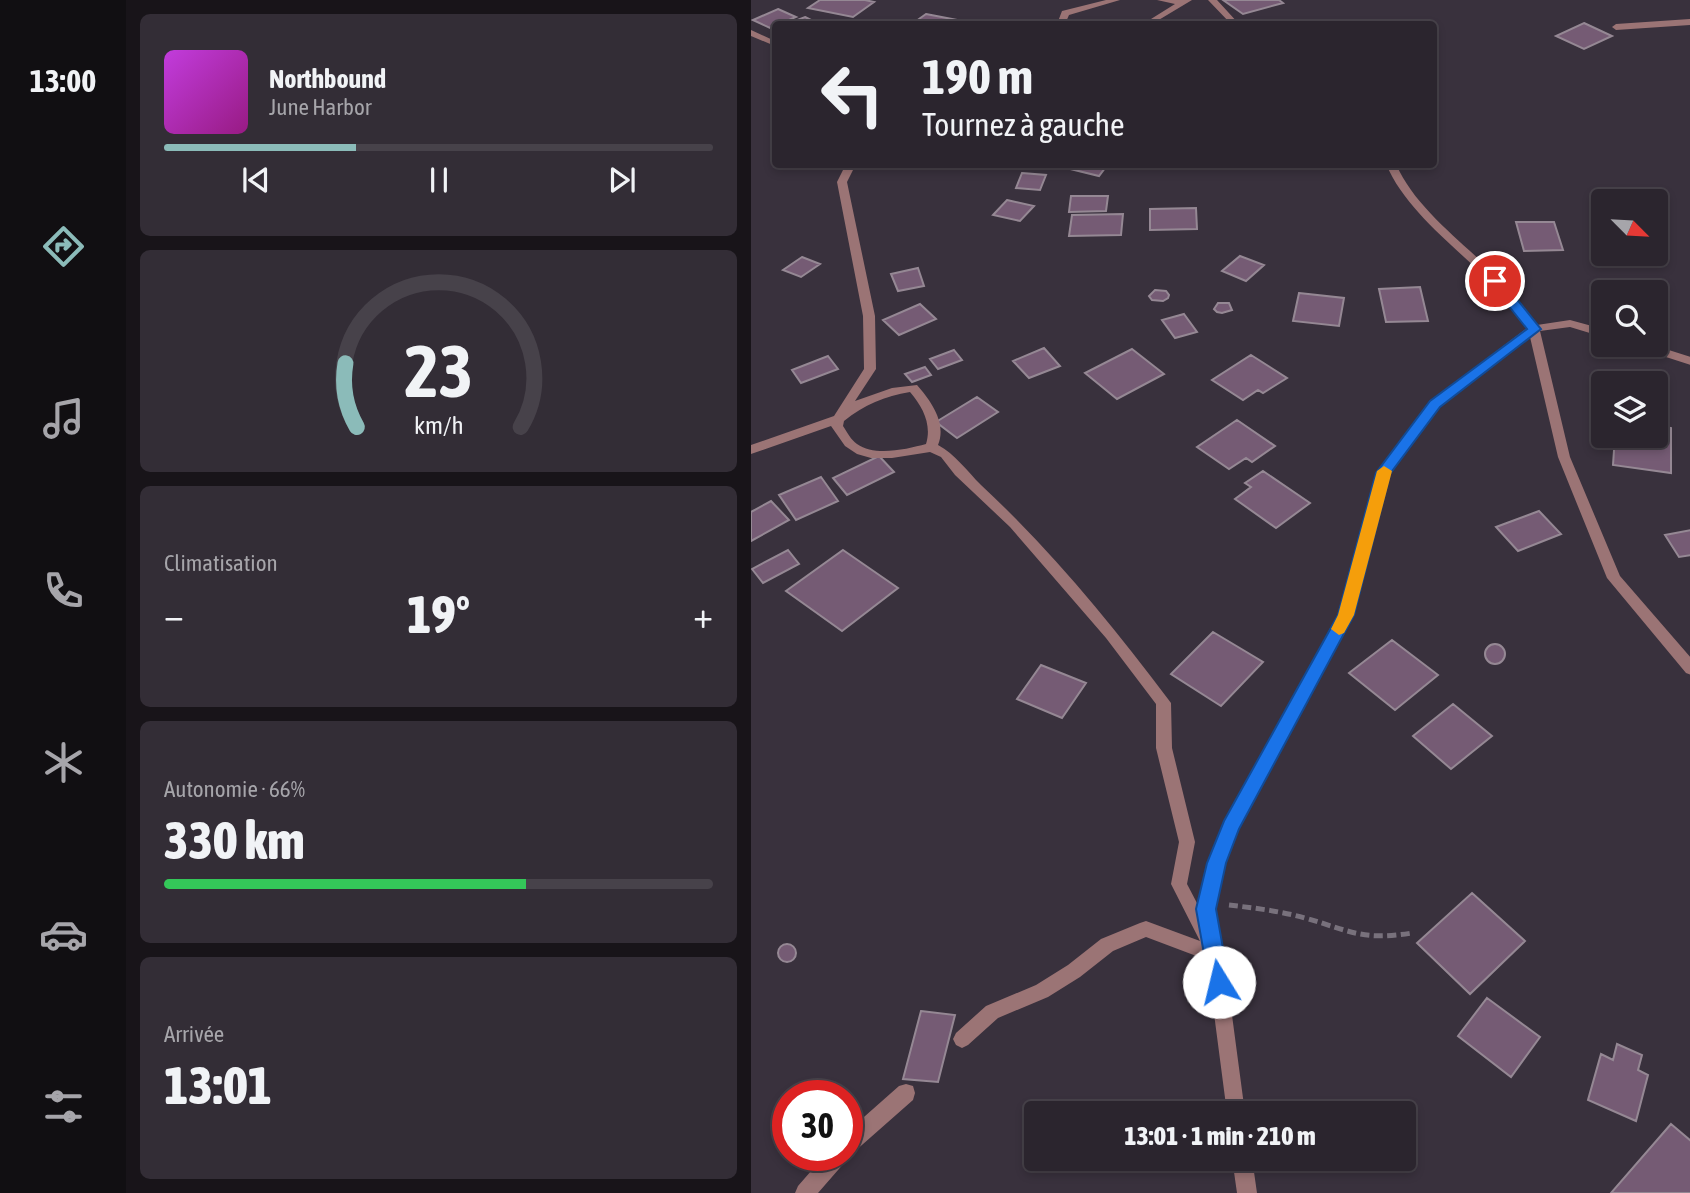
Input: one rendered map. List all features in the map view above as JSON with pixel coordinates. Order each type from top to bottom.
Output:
[{"type":"street","points":[[1062,21],[1065,13],[1116,0]]},
{"type":"street","points":[[1161,0],[1185,2]]},
{"type":"street","points":[[1212,0],[1234,21]]},
{"type":"street","points":[[1152,21],[1185,2]]},
{"type":"street","points":[[1616,27],[1690,22]]},
{"type":"street","points":[[751,33],[772,43]]},
{"type":"street","points":[[751,450],[838,419],[855,405],[872,397],[888,391],[913,388],[920,395],[937,438],[931,447],[915,452],[866,452],[855,449],[837,426],[838,419],[870,369],[869,316],[842,182],[849,168]]},
{"type":"street","points":[[1393,168],[1398,180],[1443,232],[1495,281],[1534,329],[1564,457],[1614,578],[1690,669]]},
{"type":"street","points":[[1234,1101],[1206,909],[1216,863],[1230,826],[1346,615],[1383,473],[1435,404],[1534,329],[1570,323],[1591,329]]},
{"type":"street","points":[[1668,354],[1690,361]]},
{"type":"street","points":[[931,447],[945,454],[960,472],[1015,524],[1111,634],[1163,703],[1164,748],[1187,842],[1179,884],[1215,956]]},
{"type":"street","points":[[962,1039],[992,1012],[1042,991],[1074,971],[1107,945],[1146,929],[1215,956]]},
{"type":"street","points":[[863,1130],[906,1093]]},
{"type":"street","points":[[805,1193],[824,1171]]},
{"type":"street","points":[[1244,1171],[1247,1193]]},
{"type":"path","points":[[1206,909],[1236,904],[1305,918],[1347,933],[1381,938],[1412,933]]},
{"type":"building","points":[[820,0],[874,2],[853,17],[808,8]]},
{"type":"building","points":[[1223,0],[1279,0],[1283,3],[1243,14]]},
{"type":"building","points":[[778,9],[796,17],[787,21],[772,21],[770,28],[753,20]]},
{"type":"building","points":[[926,14],[962,21],[916,21]]},
{"type":"building","points":[[805,17],[813,21],[795,21]]},
{"type":"building","points":[[1584,23],[1612,36],[1584,49],[1556,36]]},
{"type":"building","points":[[1066,168],[1105,168],[1099,176]]},
{"type":"building","points":[[1022,173],[1046,175],[1040,190],[1016,188]]},
{"type":"building","points":[[1071,196],[1108,196],[1106,211],[1069,212]]},
{"type":"building","points":[[1007,200],[1034,206],[1020,221],[993,215]]},
{"type":"building","points":[[1196,208],[1197,229],[1150,230],[1150,209]]},
{"type":"building","points":[[1123,214],[1121,235],[1069,236],[1072,215]]},
{"type":"building","points":[[1516,222],[1554,222],[1563,250],[1524,251]]},
{"type":"building","points":[[1240,256],[1264,265],[1246,281],[1222,271]]},
{"type":"building","points":[[802,257],[820,264],[801,277],[783,270]]},
{"type":"building","points":[[918,268],[924,286],[898,291],[891,274]]},
{"type":"building","points":[[1420,287],[1428,321],[1386,322],[1379,289]]},
{"type":"building","points":[[1155,290],[1166,291],[1168,298],[1163,301],[1152,300],[1149,296]]},
{"type":"building","points":[[1299,293],[1344,298],[1339,326],[1293,321]]},
{"type":"building","points":[[1218,303],[1229,303],[1232,310],[1217,312],[1214,309]]},
{"type":"building","points":[[920,304],[936,319],[899,335],[883,320]]},
{"type":"building","points":[[1184,314],[1197,332],[1175,338],[1162,320]]},
{"type":"building","points":[[1044,348],[1060,366],[1029,378],[1013,361]]},
{"type":"building","points":[[1132,349],[1164,374],[1117,399],[1085,373]]},
{"type":"building","points":[[954,350],[962,360],[938,369],[930,359]]},
{"type":"building","points":[[1251,355],[1287,378],[1263,393],[1258,390],[1243,400],[1212,380]]},
{"type":"building","points":[[828,356],[838,369],[801,383],[792,370]]},
{"type":"building","points":[[925,367],[931,375],[912,382],[905,374]]},
{"type":"building","points":[[977,397],[998,412],[957,438],[936,422]]},
{"type":"building","points":[[1237,420],[1275,446],[1252,462],[1246,458],[1229,469],[1197,447]]},
{"type":"building","points":[[1668,427],[1671,428],[1671,473],[1613,465],[1614,448],[1668,448]]},
{"type":"building","points":[[879,456],[894,472],[847,495],[833,478]]},
{"type":"building","points":[[1263,471],[1310,503],[1276,528],[1235,499],[1251,487],[1245,483]]},
{"type":"building","points":[[821,477],[838,501],[796,520],[779,495]]},
{"type":"building","points":[[771,501],[789,520],[751,541],[751,512]]},
{"type":"building","points":[[1539,511],[1561,534],[1518,551],[1496,527]]},
{"type":"building","points":[[1691,530],[1691,555],[1679,557],[1665,535]]},
{"type":"building","points":[[788,550],[799,564],[763,583],[752,569]]},
{"type":"building","points":[[843,550],[898,588],[842,631],[786,591]]},
{"type":"building","points":[[1213,632],[1263,662],[1221,706],[1171,674]]},
{"type":"building","points":[[1392,640],[1438,675],[1395,710],[1349,673]]},
{"type":"building","points":[[1491,644],[1499,644],[1505,654],[1499,664],[1491,664],[1485,658],[1485,650]]},
{"type":"building","points":[[1041,665],[1086,683],[1062,718],[1017,699]]},
{"type":"building","points":[[1453,704],[1492,736],[1451,769],[1413,736]]},
{"type":"building","points":[[1472,893],[1525,941],[1470,994],[1417,943]]},
{"type":"building","points":[[787,944],[793,947],[796,953],[793,959],[787,962],[781,959],[778,953],[781,947]]},
{"type":"building","points":[[1487,998],[1540,1037],[1511,1077],[1458,1036]]},
{"type":"building","points":[[921,1011],[955,1015],[938,1082],[903,1079]]},
{"type":"building","points":[[1617,1044],[1642,1055],[1638,1070],[1648,1075],[1636,1121],[1588,1100],[1601,1054],[1613,1060]]},
{"type":"building","points":[[1671,1124],[1691,1141],[1691,1193],[1611,1193]]},
{"type":"slow traffic","points":[[1339,629],[1346,615],[1384,471]]},
{"type":"route","points":[[1219,982],[1206,909],[1216,863],[1230,826],[1346,615],[1383,473],[1435,404],[1534,329],[1495,281]]}]
